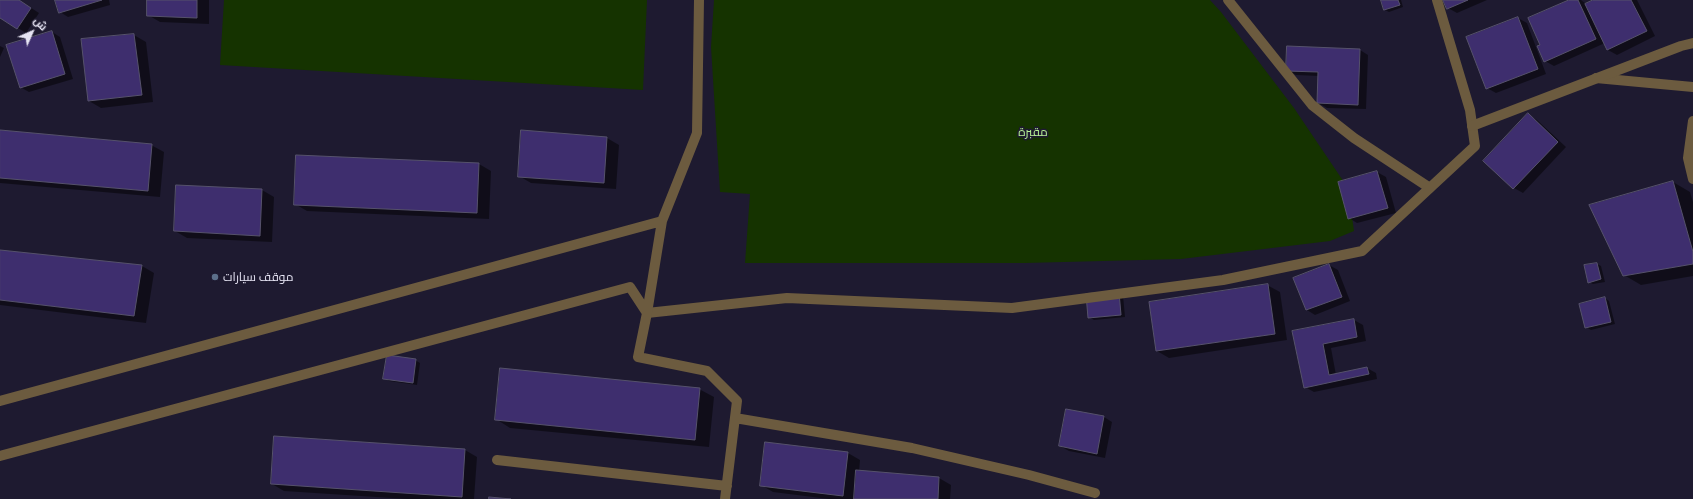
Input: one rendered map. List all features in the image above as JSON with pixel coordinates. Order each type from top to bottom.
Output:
[{"type":"street","points":[[699,0],[697,133],[662,221],[647,313],[638,357],[707,371],[737,401],[725,499]]},
{"type":"street","points":[[1228,0],[1312,105],[1354,138],[1430,188]]},
{"type":"street","points":[[647,313],[787,298],[1012,308],[1223,280],[1362,251],[1475,146],[1470,110],[1437,0]]},
{"type":"street","points":[[1472,126],[1682,46],[1693,44]]},
{"type":"street","points":[[1596,78],[1693,87]]},
{"type":"street","points":[[1693,121],[1688,158],[1693,179]]},
{"type":"street","points":[[0,401],[662,221]]},
{"type":"street","points":[[0,456],[630,287],[647,313]]},
{"type":"street","points":[[735,418],[912,448],[1029,475],[1095,493]]},
{"type":"street","points":[[498,460],[726,486]]},
{"type":"green space","points":[[224,0],[647,0],[643,90],[220,65]]},
{"type":"green space","name":"مقبرة","points":[[714,0],[1210,0],[1221,12],[1294,108],[1348,188],[1354,231],[1330,241],[1181,259],[1025,263],[745,263],[750,194],[720,192],[711,47]]},
{"type":"building","points":[[0,0],[19,0],[31,8],[17,29],[0,18]]},
{"type":"building","points":[[55,0],[102,0],[59,13]]},
{"type":"building","points":[[147,0],[197,0],[197,18],[147,16]]},
{"type":"building","points":[[1381,0],[1398,0],[1400,5],[1384,10]]},
{"type":"building","points":[[1443,0],[1468,0],[1447,9]]},
{"type":"building","points":[[1569,0],[1578,0],[1596,39],[1544,62],[1537,46],[1540,45],[1528,18]]},
{"type":"building","points":[[1593,0],[1631,0],[1647,31],[1607,50],[1585,4]]},
{"type":"building","points":[[1518,17],[1538,69],[1486,89],[1466,37]]},
{"type":"building","points":[[52,31],[65,74],[20,88],[6,45]]},
{"type":"building","points":[[134,34],[142,95],[88,101],[81,39]]},
{"type":"building","points":[[1287,46],[1360,49],[1358,105],[1317,103],[1318,72],[1286,71]]},
{"type":"building","points":[[1528,113],[1558,142],[1513,189],[1483,161]]},
{"type":"building","points":[[0,130],[152,144],[148,191],[0,178]]},
{"type":"building","points":[[521,130],[607,137],[604,183],[518,177]]},
{"type":"building","points":[[296,155],[479,163],[477,213],[294,205]]},
{"type":"building","points":[[1377,171],[1388,208],[1348,219],[1338,182]]},
{"type":"building","points":[[1673,181],[1693,252],[1693,264],[1623,276],[1589,205]]},
{"type":"building","points":[[176,185],[262,189],[260,236],[174,231]]},
{"type":"building","points":[[0,250],[142,265],[134,316],[0,300]]},
{"type":"building","points":[[1597,263],[1601,279],[1588,283],[1584,265]]},
{"type":"building","points":[[1329,264],[1342,297],[1306,310],[1293,278]]},
{"type":"building","points":[[1268,284],[1275,334],[1156,351],[1149,302]]},
{"type":"building","points":[[1119,292],[1121,315],[1088,318],[1086,294]]},
{"type":"building","points":[[1605,297],[1611,322],[1585,328],[1579,304]]},
{"type":"building","points":[[1354,319],[1357,337],[1323,344],[1329,375],[1367,367],[1369,374],[1304,388],[1292,331]]},
{"type":"building","points":[[387,355],[416,359],[413,383],[383,379]]},
{"type":"building","points":[[500,368],[700,388],[695,440],[495,420]]},
{"type":"building","points":[[1066,409],[1104,416],[1097,454],[1059,446]]},
{"type":"building","points":[[274,436],[465,449],[462,497],[271,484]]},
{"type":"building","points":[[765,442],[848,452],[843,496],[760,486]]},
{"type":"building","points":[[856,470],[939,477],[938,499],[854,499]]},
{"type":"building","points":[[489,497],[511,499],[489,499]]},
{"type":"place","name":"موقف سيارات","points":[[215,277]]}]
